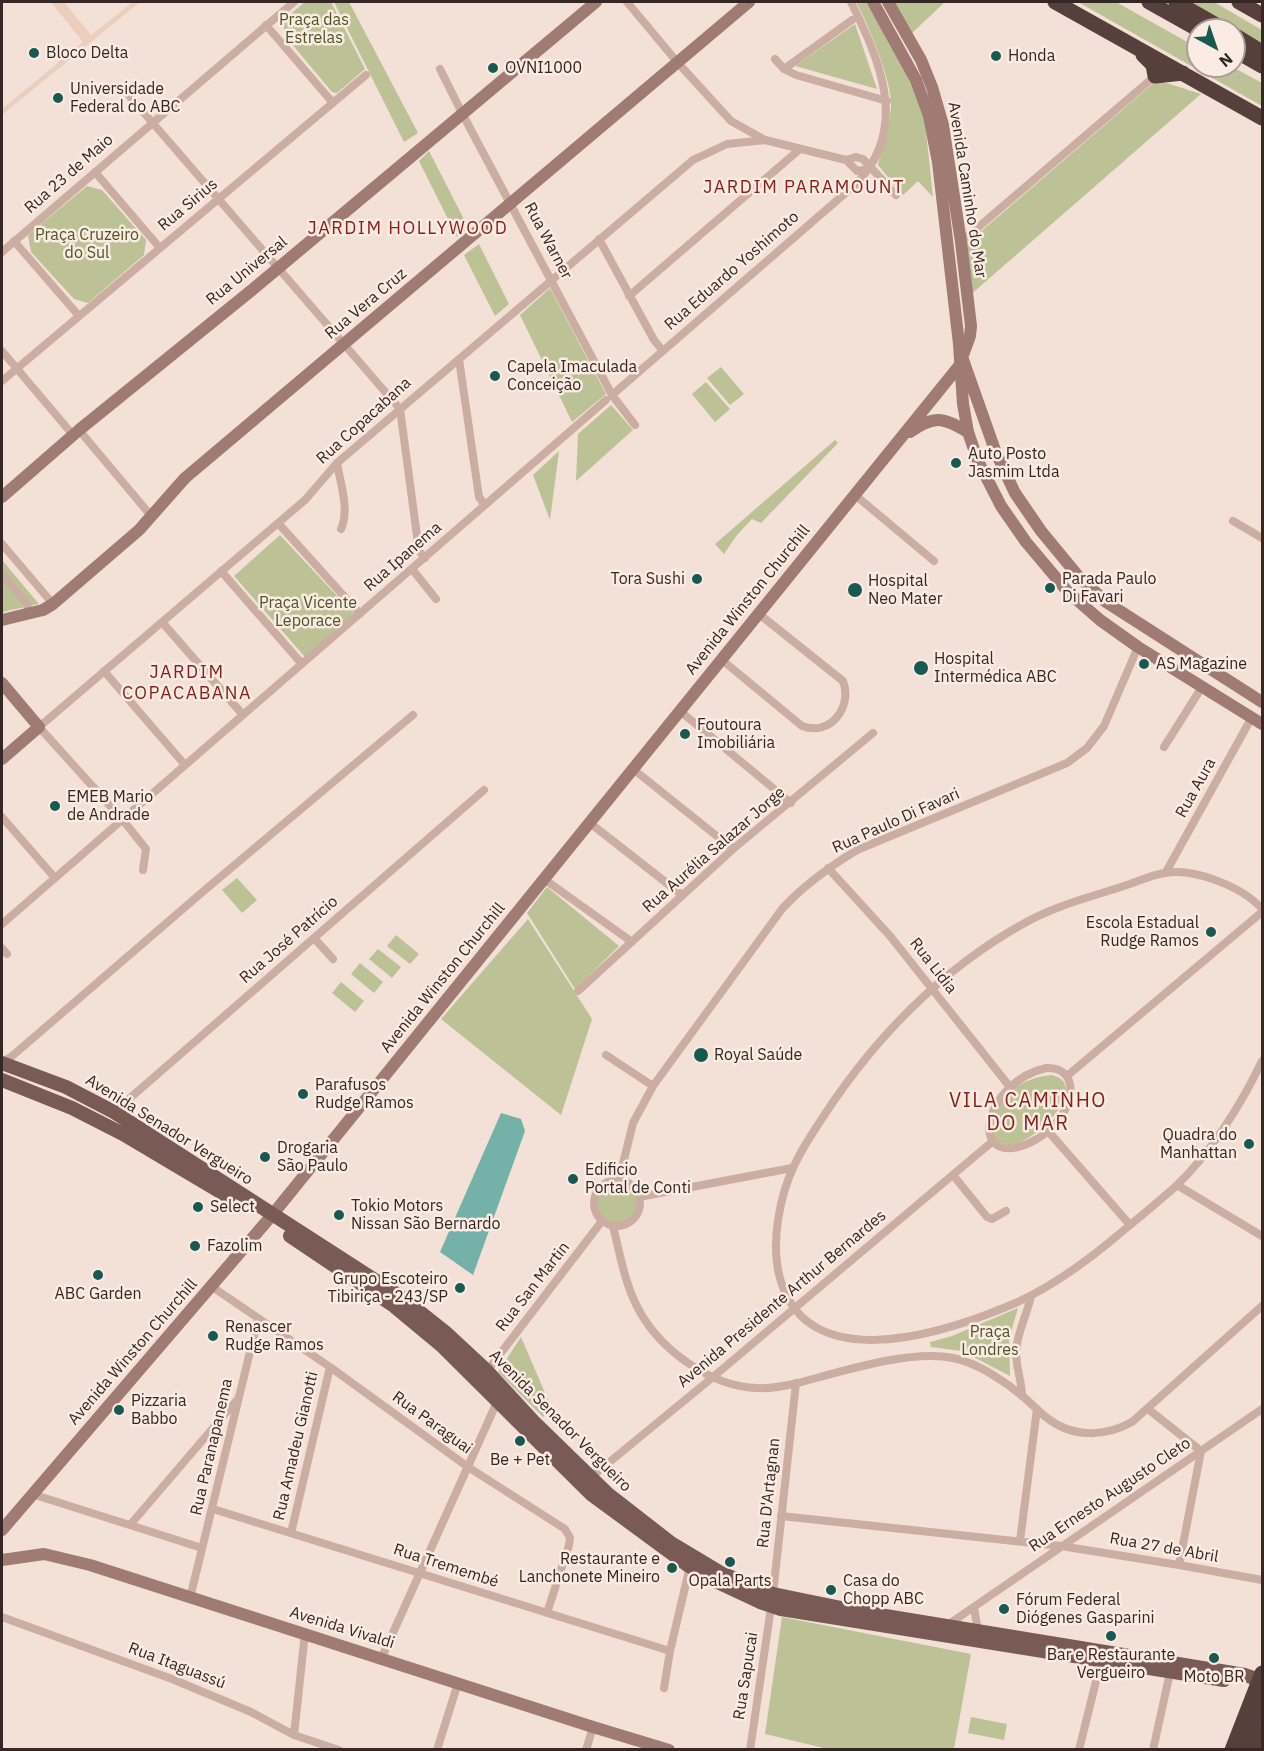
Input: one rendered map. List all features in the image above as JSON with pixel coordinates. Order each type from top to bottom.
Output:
[{"type":"highway","points":[[1055,2],[1263,118]]},
{"type":"highway","points":[[1149,2],[1186,23]]},
{"type":"highway","points":[[1176,2],[1204,18]]},
{"type":"highway","points":[[1239,2],[1263,15]]},
{"type":"highway","points":[[1246,42],[1263,52]]},
{"type":"highway","points":[[1132,45],[1153,65],[1155,76],[1183,73]]},
{"type":"highway","points":[[1246,57],[1263,66]]},
{"type":"highway","points":[[1232,1749],[1261,1678]]},
{"type":"highway","points":[[1245,1749],[1263,1701]]},
{"type":"highway","points":[[1257,1749],[1263,1735]]},
{"type":"main road","name":"Rua Universal","points":[[2,497],[596,2]]},
{"type":"main road","name":"Rua Vera Cruz","points":[[2,620],[43,610],[53,604],[139,530],[185,478],[749,2]]},
{"type":"main road","name":"Avenida Caminho do Mar","points":[[873,2],[916,80],[930,123],[938,162],[961,358],[963,405],[968,432],[978,461],[1001,506],[1026,542],[1068,592],[1100,620],[1138,647],[1257,721]]},
{"type":"main road","name":"Avenida Caminho do Mar","points":[[888,2],[914,44],[936,99],[943,125],[961,242],[970,326],[970,336],[961,358],[996,453],[1015,493],[1041,531],[1079,577],[1106,602],[1263,702]]},
{"type":"main road","name":"Avenida Winston Churchill","points":[[2,1530],[271,1217],[900,440],[961,358]]},
{"type":"main road","points":[[936,394],[934,406],[945,420],[968,432]]},
{"type":"main road","name":"Avenida Winston Churchill","points":[[900,440],[926,422],[945,420]]},
{"type":"main road","points":[[1138,647],[1141,641],[1151,635],[1164,639]]},
{"type":"main road","points":[[2,683],[39,727]]},
{"type":"main road","name":"Rua Copacabana","points":[[2,759],[39,727]]},
{"type":"main road","name":"Avenida Senador Vergueiro","points":[[2,1062],[66,1086],[114,1112],[271,1217],[420,1310],[487,1371],[584,1479]]},
{"type":"main road","name":"Avenida Senador Vergueiro","points":[[2,1080],[72,1108],[271,1217],[394,1306],[441,1345],[497,1402],[584,1479],[635,1515],[691,1561],[722,1573],[772,1601],[1101,1661],[1261,1678]]},
{"type":"main road","points":[[472,1376],[487,1371]]},
{"type":"main road","points":[[497,1402],[522,1409]]},
{"type":"main road","name":"Avenida Vivaldi","points":[[2,1560],[35,1555],[56,1555],[382,1657],[593,1727],[669,1749]]},
{"type":"main road","name":"Avenida Senador Vergueiro","points":[[772,1601],[978,1631],[1171,1667]]},
{"type":"street","name":"Rua 23 de Maio","points":[[2,252],[294,2]]},
{"type":"street","points":[[627,2],[731,121],[741,141]]},
{"type":"street","points":[[851,2],[873,51],[887,101],[885,123],[870,169]]},
{"type":"street","points":[[784,69],[852,20]]},
{"type":"street","points":[[266,25],[333,103]]},
{"type":"street","points":[[775,59],[784,69],[802,77],[887,101]]},
{"type":"street","name":"Rua Warner","points":[[440,69],[552,280],[609,398],[635,424]]},
{"type":"street","name":"Rua Sirius","points":[[2,381],[366,75]]},
{"type":"street","points":[[961,242],[1155,76]]},
{"type":"street","points":[[126,92],[400,409],[419,551],[424,558]]},
{"type":"street","points":[[731,121],[765,140],[846,160],[857,171],[870,169]]},
{"type":"street","name":"Rua Copacabana","points":[[39,727],[309,496],[337,462],[693,160],[723,145],[741,141],[765,140]]},
{"type":"street","points":[[629,296],[800,149]]},
{"type":"street","points":[[870,169],[896,195]]},
{"type":"street","name":"Rua Eduardo Yoshimoto","points":[[609,398],[856,184],[870,169]]},
{"type":"street","points":[[94,172],[159,248]]},
{"type":"street","points":[[599,239],[629,296],[657,345],[663,351]]},
{"type":"street","points":[[14,241],[79,316]]},
{"type":"street","points":[[2,351],[152,517]]},
{"type":"street","points":[[459,359],[479,497],[485,505]]},
{"type":"street","name":"Rua Ipanema","points":[[2,924],[609,398]]},
{"type":"street","points":[[337,462],[344,511],[344,522],[341,529]]},
{"type":"street","points":[[855,495],[934,561]]},
{"type":"street","points":[[1233,521],[1263,538]]},
{"type":"street","points":[[278,523],[360,614]]},
{"type":"street","points":[[2,544],[53,604]]},
{"type":"street","points":[[412,569],[436,599]]},
{"type":"street","points":[[221,571],[302,664]]},
{"type":"street","points":[[2,574],[27,604],[29,614]]},
{"type":"street","points":[[722,660],[802,726],[816,730],[826,726],[838,715],[845,704],[846,690],[843,681],[759,614]]},
{"type":"street","points":[[162,622],[243,715]]},
{"type":"street","name":"Rua Paulo Di Favari","points":[[619,1180],[633,1124],[653,1086],[782,909],[798,892],[828,868],[857,850],[1067,763],[1087,748],[1104,726],[1138,647]]},
{"type":"street","points":[[104,671],[185,765]]},
{"type":"street","points":[[1164,747],[1202,687]]},
{"type":"street","points":[[680,711],[791,802]]},
{"type":"street","points":[[2,1062],[11,1057],[413,715]]},
{"type":"street","name":"Rua Aura","points":[[1166,873],[1257,721]]},
{"type":"street","points":[[39,727],[146,849],[142,870]]},
{"type":"street","name":"Rua Aurélia Salazar Jorge","points":[[578,991],[733,849],[873,733]]},
{"type":"street","points":[[633,769],[733,849]]},
{"type":"street","name":"Rua José Patrício","points":[[114,1112],[484,790]]},
{"type":"street","points":[[2,817],[55,878]]},
{"type":"street","points":[[590,823],[682,895]]},
{"type":"street","name":"Rua Lidia","points":[[828,868],[890,936],[1010,1087]]},
{"type":"street","points":[[1067,1076],[1263,910],[1250,896],[1232,886],[1192,875],[1166,873],[1078,899],[1042,914],[992,943],[932,990],[876,1044],[857,1068],[810,1136],[792,1168],[778,1222],[775,1245],[781,1283],[786,1297],[795,1308],[826,1332],[856,1340],[880,1341],[946,1329],[1031,1296],[1104,1248],[1177,1185],[1226,1124],[1263,1061]]},
{"type":"street","points":[[544,879],[632,942]]},
{"type":"street","points":[[314,938],[333,959]]},
{"type":"street","points":[[606,1055],[653,1086]]},
{"type":"street","points":[[1046,1068],[1053,1068],[1067,1076],[1071,1088],[1067,1106],[1048,1131],[1032,1142],[1012,1148],[1004,1147],[993,1141],[988,1128],[990,1116],[1000,1097],[1010,1087],[1024,1075],[1046,1068]]},
{"type":"street","points":[[1048,1131],[1130,1225]]},
{"type":"street","name":"Avenida Presidente Arthur Bernardes","points":[[584,1479],[714,1377],[993,1141]]},
{"type":"street","points":[[639,1197],[792,1168]]},
{"type":"street","points":[[953,1175],[987,1217],[992,1219],[1006,1211]]},
{"type":"street","points":[[619,1180],[632,1185],[639,1197],[636,1216],[623,1225],[613,1226],[602,1221],[594,1208],[597,1192],[604,1184],[619,1180]]},
{"type":"street","points":[[1177,1185],[1263,1236]]},
{"type":"street","name":"Rua San Martin","points":[[487,1371],[602,1221]]},
{"type":"street","points":[[613,1226],[628,1283],[640,1312],[666,1343],[693,1366],[714,1377],[735,1385],[756,1389],[796,1383],[868,1365],[939,1356],[961,1360],[982,1369],[1022,1396],[1048,1419],[1069,1431],[1093,1433],[1125,1425],[1148,1409],[1263,1306]]},
{"type":"street","name":"Rua Paraguai","points":[[211,1286],[330,1367],[468,1467],[568,1532],[569,1545],[547,1613]]},
{"type":"street","points":[[1022,1396],[1016,1351],[1031,1296]]},
{"type":"street","name":"Rua Paranapanema","points":[[190,1598],[258,1318]]},
{"type":"street","name":"Rua Amadeu Gianotti","points":[[291,1533],[330,1367]]},
{"type":"street","name":"Rua D'Artagnan","points":[[772,1601],[796,1383]]},
{"type":"street","points":[[130,1526],[239,1399]]},
{"type":"street","points":[[382,1657],[497,1402]]},
{"type":"street","points":[[1020,1541],[1037,1409]]},
{"type":"street","points":[[1148,1409],[1201,1450],[1179,1565]]},
{"type":"street","name":"Rua Ernesto Augusto Cleto","points":[[946,1626],[1263,1409]]},
{"type":"street","points":[[32,1494],[202,1548]]},
{"type":"street","name":"Rua Tremembé","points":[[213,1509],[670,1651]]},
{"type":"street","name":"Rua 27 de Abril","points":[[781,1515],[1060,1546],[1263,1580]]},
{"type":"street","points":[[664,1688],[670,1651],[691,1561]]},
{"type":"street","name":"Rua Sapucai","points":[[750,1749],[772,1601]]},
{"type":"street","points":[[974,1608],[978,1631]]},
{"type":"street","name":"Rua Itaguassú","points":[[2,1617],[172,1679],[251,1712],[294,1735],[339,1749]]},
{"type":"street","points":[[294,1735],[305,1633]]},
{"type":"street","points":[[1079,1749],[1101,1661]]},
{"type":"street","points":[[1153,1749],[1171,1667]]},
{"type":"street","points":[[437,1749],[458,1683]]},
{"type":"street","points":[[586,1749],[593,1727]]},
{"type":"green space","name":"Praça das Estrelas","points":[[305,2],[331,2],[365,69],[337,93],[332,92],[286,37],[282,21]]},
{"type":"green space","points":[[334,2],[349,2],[418,133],[404,142]]},
{"type":"green space","points":[[856,2],[866,2],[912,83],[925,122],[933,197],[918,181],[903,195],[878,165],[889,121],[891,96],[879,54]]},
{"type":"green space","points":[[893,2],[945,2],[912,33]]},
{"type":"green space","points":[[1078,2],[1116,2],[1186,41],[1186,63]]},
{"type":"green space","points":[[1187,2],[1214,2],[1241,18],[1216,18]]},
{"type":"green space","points":[[1246,21],[1262,30],[1262,44],[1246,35]]},
{"type":"green space","points":[[855,24],[877,89],[795,66]]},
{"type":"green space","points":[[1246,74],[1262,83],[1262,106],[1212,78],[1246,78]]},
{"type":"green space","points":[[1157,80],[1201,94],[969,296],[964,246]]},
{"type":"green space","points":[[429,151],[468,227],[457,237],[419,161]]},
{"type":"green space","name":"Praça Cruzeiro do Sul","points":[[87,186],[102,190],[146,240],[144,255],[88,303],[74,299],[31,252],[28,235]]},
{"type":"green space","points":[[479,244],[509,304],[495,316],[464,255]]},
{"type":"green space","points":[[550,288],[606,394],[572,422],[520,315]]},
{"type":"green space","points":[[721,367],[744,394],[730,405],[707,378]]},
{"type":"green space","points":[[706,382],[730,409],[715,422],[692,394]]},
{"type":"green space","points":[[611,405],[633,430],[576,481],[578,434]]},
{"type":"green space","points":[[835,440],[838,443],[761,523],[752,519],[724,554],[715,544]]},
{"type":"green space","points":[[559,451],[550,520],[533,475]]},
{"type":"green space","name":"Praça Vicente Leporace","points":[[280,535],[354,614],[305,657],[234,576]]},
{"type":"green space","points":[[2,560],[39,604],[2,612]]},
{"type":"green space","points":[[237,878],[257,900],[242,913],[222,890]]},
{"type":"green space","points":[[547,887],[619,946],[575,989],[527,913]]},
{"type":"green space","points":[[528,919],[592,1019],[561,1115],[441,1019]]},
{"type":"green space","points":[[396,935],[419,954],[410,964],[387,946]]},
{"type":"green space","points":[[378,949],[401,967],[392,978],[369,959]]},
{"type":"green space","points":[[360,963],[383,982],[374,993],[351,974]]},
{"type":"green space","points":[[341,982],[364,1001],[355,1012],[332,993]]},
{"type":"green space","points":[[1052,1075],[1061,1079],[1066,1087],[1065,1098],[1050,1120],[1017,1144],[1008,1145],[994,1140],[994,1115],[1005,1096],[1026,1081]]},
{"type":"green space","points":[[617,1182],[625,1183],[632,1188],[637,1195],[637,1211],[632,1218],[625,1223],[617,1224],[609,1223],[602,1218],[597,1211],[596,1203],[597,1195],[602,1188],[609,1183]]},
{"type":"green space","name":"Praça Londres","points":[[1018,1308],[1009,1339],[1010,1376],[962,1351],[931,1347],[930,1342],[952,1336]]},
{"type":"green space","points":[[521,1337],[552,1409],[543,1417],[498,1372]]},
{"type":"green space","points":[[782,1617],[971,1654],[954,1749],[828,1749],[765,1734]]},
{"type":"green space","points":[[971,1717],[1007,1724],[1004,1740],[968,1733]]},
{"type":"shaded area","points":[[51,2],[64,2],[91,35],[133,2],[140,2],[2,115],[2,109],[83,42]]},
{"type":"water","points":[[501,1113],[521,1119],[525,1131],[473,1275],[440,1252]]},
{"type":"place","name":"Bloco Delta","points":[[34,53]]},
{"type":"place","name":"Honda","points":[[996,56]]},
{"type":"place","name":"OVNI1000","points":[[493,68]]},
{"type":"place","name":"Universidade Federal do ABC","points":[[58,98]]},
{"type":"place","name":"Capela Imaculada Conceição","points":[[495,376]]},
{"type":"place","name":"Auto Posto Jasmim Ltda","points":[[956,463]]},
{"type":"place","name":"Tora Sushi","points":[[697,579]]},
{"type":"place","name":"Parada Paulo Di Favari","points":[[1050,588]]},
{"type":"place","name":"Hospital Neo Mater","points":[[855,590]]},
{"type":"place","name":"AS Magazine","points":[[1144,664]]},
{"type":"place","name":"Hospital Intermédica ABC","points":[[921,668]]},
{"type":"place","name":"Foutoura Imobiliária","points":[[685,734]]},
{"type":"place","name":"EMEB Mario de Andrade","points":[[55,806]]},
{"type":"place","name":"Escola Estadual Rudge Ramos","points":[[1211,932]]},
{"type":"place","name":"Royal Saúde","points":[[701,1055]]},
{"type":"place","name":"Parafusos Rudge Ramos","points":[[303,1094]]},
{"type":"place","name":"Quadra do Manhattan","points":[[1249,1144]]},
{"type":"place","name":"Drogaria São Paulo","points":[[265,1157]]},
{"type":"place","name":"Edificio Portal de Conti","points":[[573,1179]]},
{"type":"place","name":"Select","points":[[198,1207]]},
{"type":"place","name":"Tokio Motors Nissan São Bernardo","points":[[339,1215]]},
{"type":"place","name":"Fazolim","points":[[195,1246]]},
{"type":"place","name":"ABC Garden","points":[[98,1275]]},
{"type":"place","name":"Grupo Escoteiro Tibiriça - 243/SP","points":[[460,1288]]},
{"type":"place","name":"Renascer Rudge Ramos","points":[[213,1336]]},
{"type":"place","name":"Pizzaria Babbo","points":[[119,1410]]},
{"type":"place","name":"Be + Pet","points":[[520,1441]]},
{"type":"place","name":"Opala Parts","points":[[730,1562]]},
{"type":"place","name":"Restaurante e Lanchonete Mineiro","points":[[672,1568]]},
{"type":"place","name":"Casa do Chopp ABC","points":[[831,1590]]},
{"type":"place","name":"Fórum Federal Diógenes Gasparini","points":[[1004,1609]]},
{"type":"place","name":"Bar e Restaurante Vergueiro","points":[[1111,1636]]},
{"type":"place","name":"Moto BR","points":[[1214,1658]]},
{"type":"district","name":"JARDIM PARAMOUNT","points":[[804,188]]},
{"type":"district","name":"JARDIM HOLLYWOOD","points":[[408,229]]},
{"type":"district","name":"JARDIM COPACABANA","points":[[187,683]]},
{"type":"district","name":"VILA CAMINHO DO MAR","points":[[1028,1112]]}]
